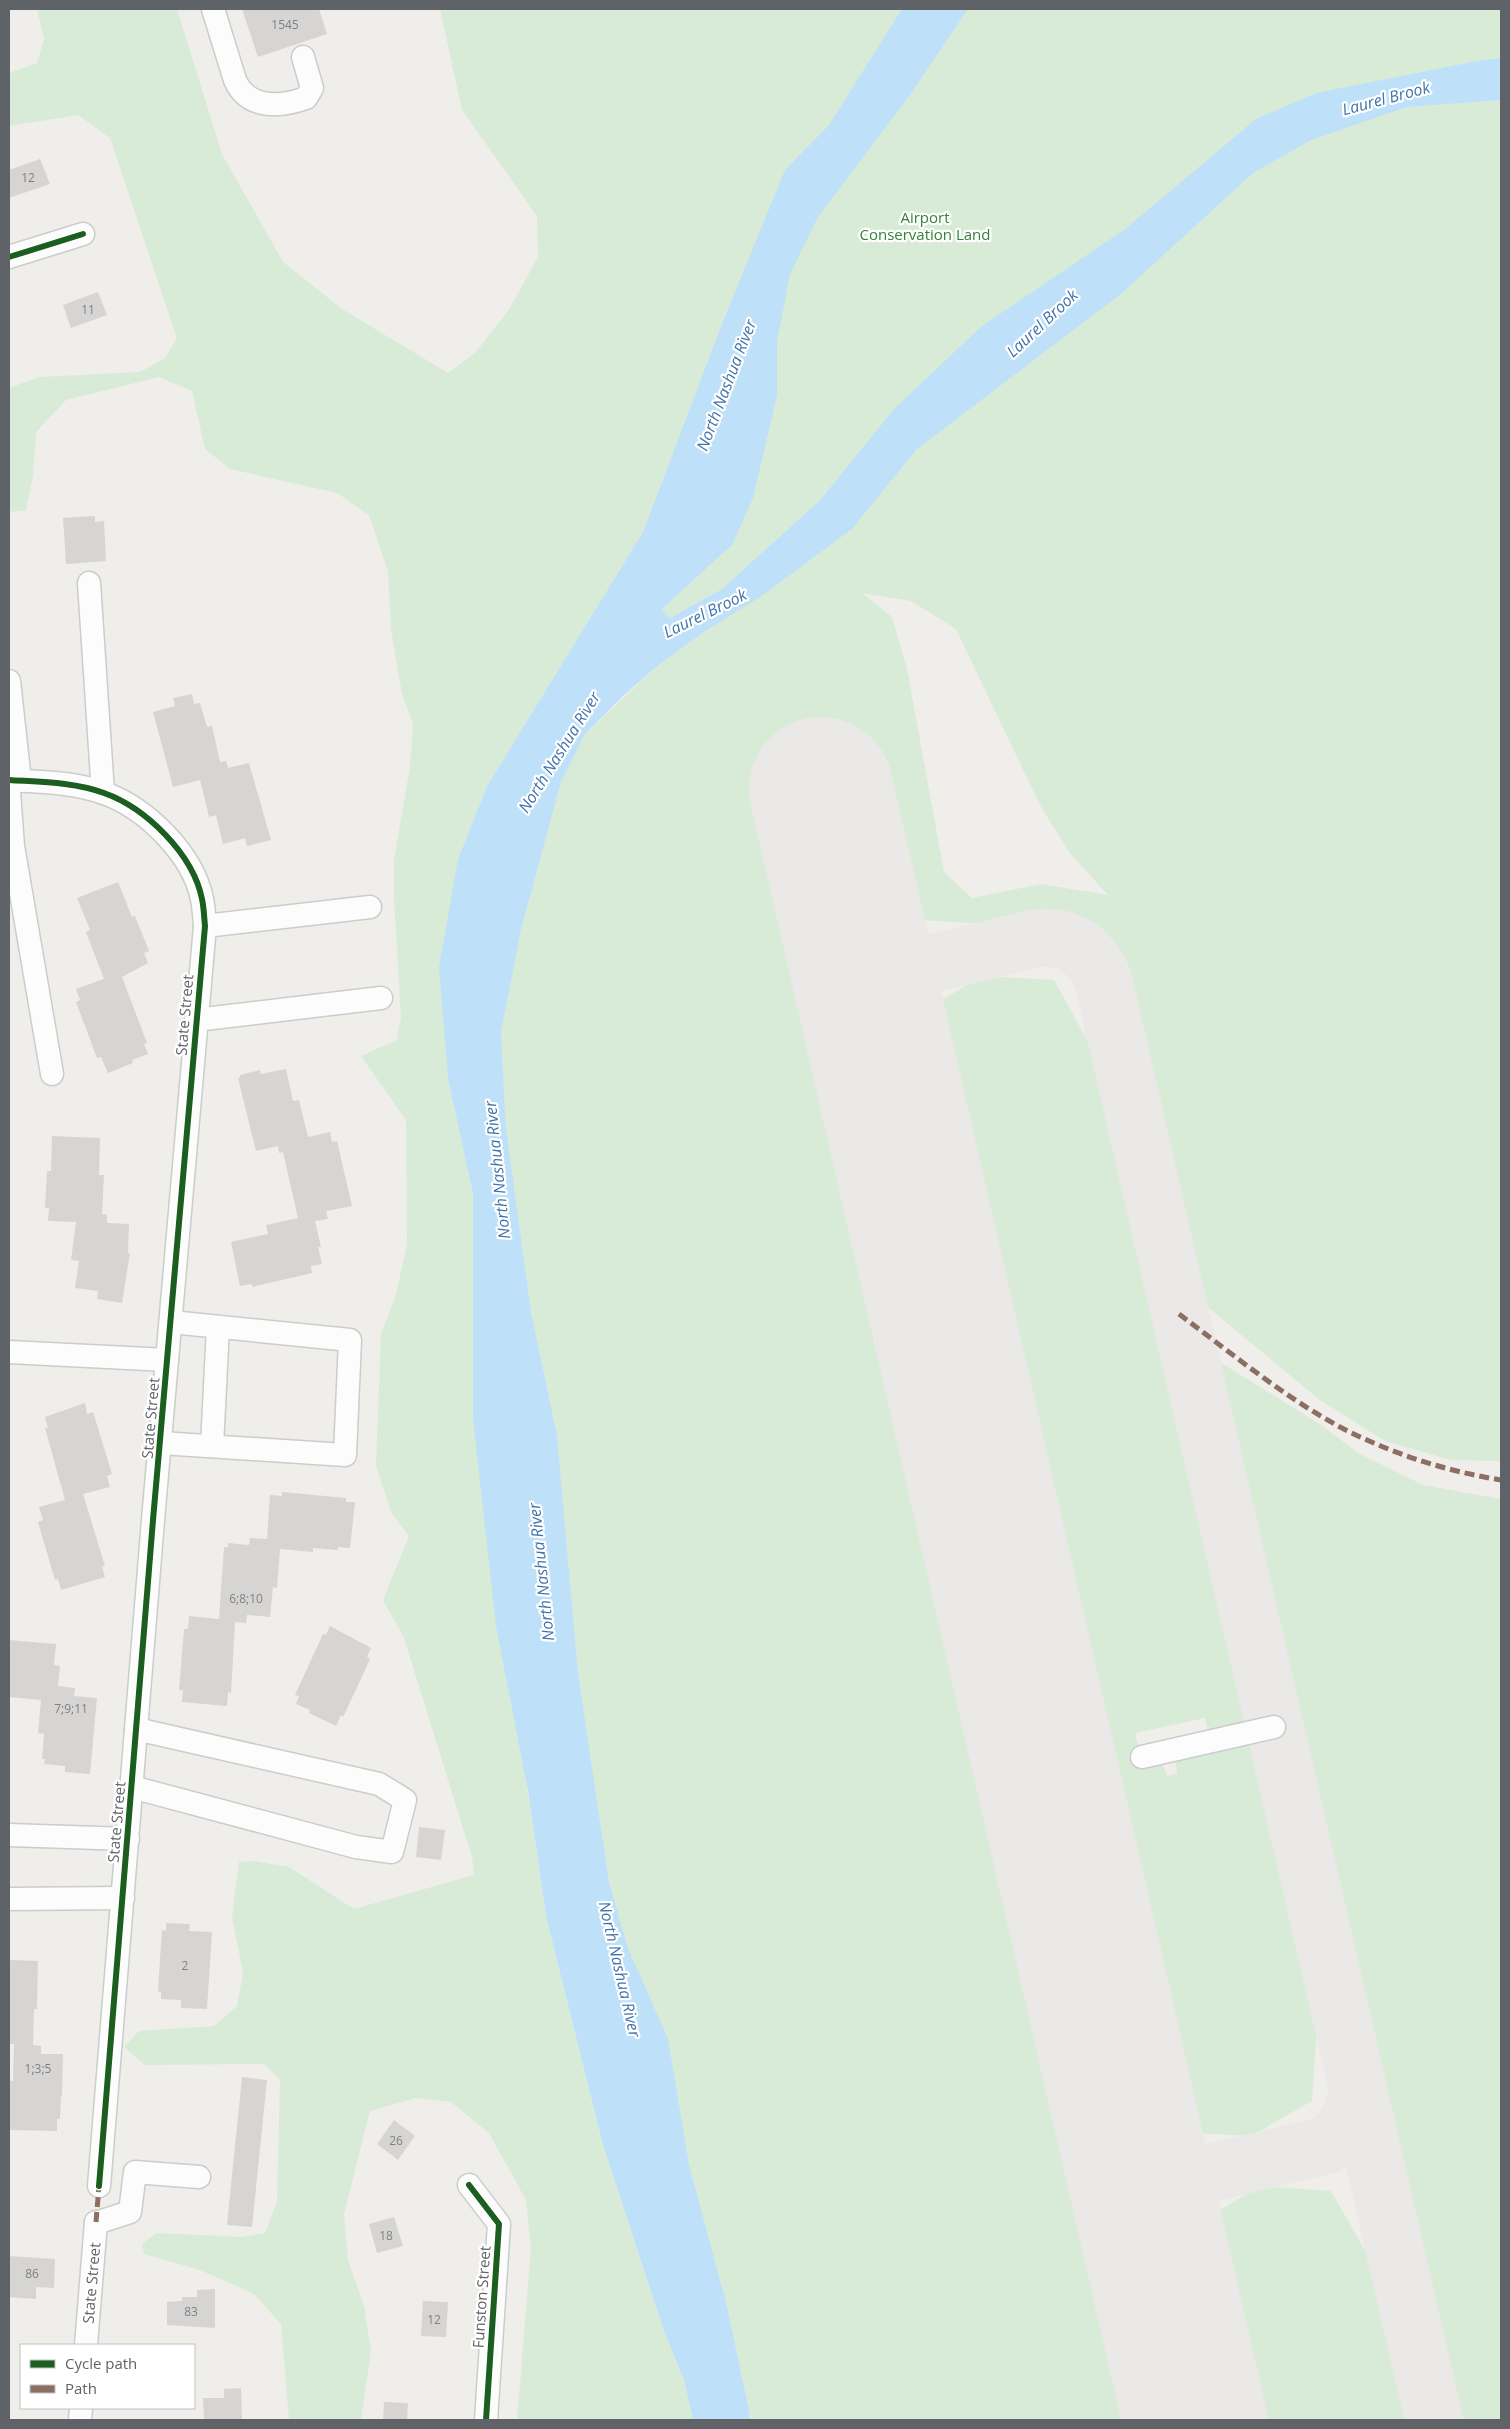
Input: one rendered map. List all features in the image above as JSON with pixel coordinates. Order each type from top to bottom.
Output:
[{"type":"street","points":[[213,9],[235,80],[239,88],[254,100],[276,106],[306,98],[312,88],[303,57]]},
{"type":"street","points":[[9,257],[84,234]]},
{"type":"street","points":[[89,583],[103,793]]},
{"type":"street","points":[[9,681],[12,784],[11,840],[52,1074]]},
{"type":"street","name":"State Street","points":[[12,784],[64,784],[103,793],[130,804],[172,841],[191,869],[202,898],[205,926],[99,2186]]},
{"type":"street","points":[[205,926],[370,907]]},
{"type":"street","points":[[196,1020],[381,998]]},
{"type":"street","points":[[161,1443],[345,1455],[350,1340],[171,1322]]},
{"type":"street","points":[[212,1446],[218,1327]]},
{"type":"street","points":[[9,1352],[167,1360]]},
{"type":"street","points":[[1142,1757],[1274,1727]]},
{"type":"street","points":[[132,1788],[356,1847],[392,1852],[405,1800],[378,1784],[136,1729]]},
{"type":"street","points":[[9,1835],[128,1839]]},
{"type":"street","points":[[9,1899],[123,1898]]},
{"type":"street","name":"State Street","points":[[86,2344],[96,2222],[130,2212],[136,2172],[199,2177]]},
{"type":"street","name":"Funston Street","points":[[469,2186],[499,2224],[486,2420]]},
{"type":"green space","name":"Airport Conservation Land","points":[[37,9],[177,9],[222,154],[283,262],[342,309],[448,373],[475,353],[508,311],[538,257],[537,216],[462,110],[440,9],[1501,9],[1501,76],[1488,101],[1501,100],[1501,1461],[1451,1460],[1385,1441],[1320,1400],[1193,1295],[1120,969],[1103,941],[1080,928],[1057,920],[972,923],[900,919],[866,774],[772,799],[1145,2420],[749,2420],[749,2410],[727,2306],[609,1882],[578,1672],[557,1435],[531,1312],[506,1127],[501,1033],[521,930],[561,782],[585,734],[660,664],[707,630],[923,444],[862,449],[820,500],[722,589],[670,618],[662,609],[732,545],[726,313],[643,532],[487,786],[458,859],[448,1079],[473,1194],[473,1419],[546,1916],[603,2145],[665,2334],[684,2380],[693,2420],[517,2420],[531,2250],[526,2200],[489,2133],[451,2102],[416,2098],[370,2111],[344,2214],[348,2260],[364,2306],[371,2350],[361,2420],[289,2420],[281,2324],[254,2294],[200,2270],[144,2254],[142,2244],[156,2233],[241,2237],[265,2233],[277,2202],[280,2080],[264,2064],[145,2065],[124,2047],[139,2031],[214,2026],[237,2006],[243,1973],[232,1916],[239,1862],[254,1861],[289,1867],[354,1909],[474,1875],[472,1857],[404,1638],[383,1600],[409,1536],[392,1514],[376,1466],[381,1334],[396,1295],[407,1244],[406,1120],[361,1056],[397,1040],[401,1017],[394,898],[394,861],[410,766],[413,724],[402,694],[391,629],[388,571],[369,515],[337,493],[230,469],[205,449],[192,391],[159,377],[66,400],[36,432],[33,476],[26,510],[9,512],[9,388],[39,377],[140,372],[165,358],[177,338],[110,138],[78,115],[9,126],[9,73],[37,63],[44,39]],"holes":[[[862,593],[911,601],[956,629],[1040,805],[1069,852],[1108,895],[1041,884],[972,898],[944,872],[907,669],[892,617]]]},
{"type":"green space","points":[[983,976],[1054,980],[1091,1047],[1139,1219],[1255,1723],[1208,1734],[1205,1718],[1135,1733],[1142,1763],[1161,1761],[1167,1776],[1177,1774],[1175,1757],[1258,1738],[1283,1839],[1317,2025],[1312,2101],[1251,2136],[1180,2132],[922,1011]]},
{"type":"green space","points":[[1210,1356],[1324,1427],[1358,1453],[1423,1485],[1501,1499],[1501,2420],[1452,2420]]},
{"type":"green space","points":[[1261,2186],[1331,2191],[1370,2259],[1416,2420],[1245,2420],[1199,2222]]},
{"type":"water","points":[[902,9],[968,9],[910,95],[818,217],[790,274],[777,342],[777,395],[753,498],[732,545],[662,609],[670,618],[722,589],[820,500],[895,408],[982,326],[1124,230],[1256,119],[1316,93],[1477,61],[1501,58],[1501,100],[1407,107],[1311,140],[1253,173],[1122,293],[917,449],[852,529],[763,595],[707,630],[660,664],[623,696],[585,734],[561,782],[521,930],[501,1033],[506,1127],[531,1312],[557,1435],[578,1672],[609,1882],[628,1948],[668,2039],[689,2165],[727,2306],[749,2410],[749,2420],[693,2420],[684,2380],[665,2334],[603,2145],[546,1916],[528,1791],[496,1626],[473,1419],[473,1194],[448,1079],[439,967],[458,859],[487,786],[643,532],[721,326],[785,170],[829,125]]},
{"type":"building","points":[[242,9],[319,9],[327,34],[258,57]]},
{"type":"building","points":[[40,159],[50,184],[9,198],[9,170]]},
{"type":"building","points":[[98,292],[107,315],[71,328],[63,305]]},
{"type":"building","points":[[95,516],[95,522],[104,521],[106,561],[66,564],[63,518]]},
{"type":"building","points":[[192,694],[194,704],[200,703],[207,727],[212,726],[220,762],[226,761],[228,768],[249,763],[271,840],[247,846],[245,838],[223,844],[216,815],[209,817],[200,780],[173,787],[153,712],[175,706],[173,698]]},
{"type":"building","points":[[118,882],[132,917],[135,916],[149,951],[144,953],[148,963],[122,977],[147,1043],[144,1044],[148,1054],[132,1060],[133,1063],[108,1073],[101,1057],[97,1058],[76,1002],[80,1000],[76,989],[104,979],[86,932],[90,930],[77,898]]},
{"type":"building","points":[[286,1069],[293,1101],[299,1100],[308,1137],[330,1132],[332,1142],[337,1141],[352,1206],[326,1211],[328,1219],[315,1221],[321,1247],[318,1247],[322,1264],[311,1266],[312,1273],[252,1287],[252,1284],[240,1286],[231,1242],[268,1234],[266,1225],[298,1218],[283,1152],[279,1153],[278,1146],[256,1151],[238,1078],[240,1078],[240,1075],[260,1070],[261,1074]]},
{"type":"building","points":[[52,1136],[100,1138],[99,1175],[104,1175],[102,1214],[107,1215],[107,1223],[129,1224],[128,1253],[130,1253],[122,1303],[97,1299],[98,1291],[75,1288],[79,1261],[71,1260],[76,1222],[48,1221],[49,1208],[45,1208],[47,1171],[51,1171]]},
{"type":"building","points":[[85,1403],[87,1414],[93,1412],[112,1474],[107,1476],[110,1487],[83,1494],[105,1566],[102,1567],[105,1577],[61,1590],[58,1579],[55,1580],[38,1522],[43,1520],[39,1507],[65,1500],[45,1428],[48,1428],[45,1417]]},
{"type":"building","points":[[282,1492],[346,1498],[346,1502],[355,1502],[350,1548],[338,1547],[338,1550],[313,1548],[313,1552],[280,1549],[277,1588],[273,1587],[270,1617],[247,1615],[246,1623],[235,1622],[231,1693],[228,1692],[227,1706],[182,1702],[183,1690],[179,1690],[184,1629],[188,1629],[189,1616],[219,1619],[224,1547],[228,1547],[228,1543],[249,1545],[250,1538],[267,1539],[270,1495],[282,1496]]},
{"type":"building","points":[[330,1626],[371,1648],[367,1657],[370,1659],[343,1717],[341,1715],[336,1726],[309,1713],[310,1710],[296,1704],[299,1696],[295,1695],[323,1634],[326,1635]]},
{"type":"building","points":[[9,1640],[56,1644],[54,1665],[60,1666],[58,1686],[75,1688],[74,1696],[97,1698],[90,1774],[65,1772],[65,1766],[44,1764],[45,1759],[42,1759],[44,1734],[38,1733],[41,1700],[9,1697]]},
{"type":"building","points":[[419,1827],[445,1830],[441,1860],[416,1857]]},
{"type":"building","points":[[166,1923],[190,1924],[189,1931],[212,1932],[207,2009],[181,2008],[181,2000],[161,1999],[161,1992],[158,1992],[160,1958],[162,1930],[166,1931]]},
{"type":"building","points":[[9,1960],[38,1961],[37,2009],[34,2009],[33,2045],[41,2046],[41,2054],[63,2054],[62,2096],[60,2119],[57,2119],[57,2131],[9,2130],[9,2081],[13,2081],[14,2044],[9,2044]]},
{"type":"building","points":[[242,2077],[267,2080],[252,2227],[227,2225]]},
{"type":"building","points":[[394,2120],[415,2136],[398,2160],[377,2144]]},
{"type":"building","points":[[394,2217],[403,2246],[377,2253],[369,2224]]},
{"type":"building","points":[[9,2256],[55,2259],[54,2288],[36,2287],[36,2299],[9,2297]]},
{"type":"building","points":[[215,2289],[215,2328],[167,2325],[167,2302],[182,2301],[182,2297],[197,2297],[197,2290]]},
{"type":"building","points":[[423,2301],[448,2302],[446,2337],[421,2336]]},
{"type":"building","points":[[241,2388],[242,2420],[204,2420],[203,2398],[224,2398],[224,2389]]},
{"type":"building","points":[[384,2402],[408,2403],[407,2420],[383,2420]]},
{"type":"taxiway","points":[[864,980],[1037,938],[1060,939],[1078,946],[1092,960],[1103,979],[1434,2420]]},
{"type":"taxiway","points":[[1128,2127],[1153,2163],[1169,2172],[1194,2177],[1327,2145],[1348,2122],[1358,2092]]},
{"type":"taxiway","points":[[1156,2251],[1158,2227],[1163,2208],[1174,2191],[1194,2177]]},
{"type":"runway","points":[[821,789],[1195,2420]]},
{"type":"marked path","points":[[1179,1314],[1278,1388],[1340,1427],[1378,1445],[1418,1460],[1459,1472],[1501,1480]]},
{"type":"marked path","points":[[96,2222],[99,2186]]},
{"type":"cycle path","points":[[9,257],[83,234]]},
{"type":"cycle path","points":[[9,780],[57,783],[93,789],[120,800],[136,810],[165,835],[189,866],[197,882],[204,909],[205,926],[153,1520],[99,2186]]},
{"type":"cycle path","points":[[469,2185],[499,2224],[486,2420]]},
{"type":"water label","name":"Laurel Brook","points":[[1386,98]]},
{"type":"water label","name":"Laurel Brook","points":[[1042,323]]},
{"type":"water label","name":"North Nashua River","points":[[726,385]]},
{"type":"water label","name":"Laurel Brook","points":[[705,613]]},
{"type":"water label","name":"North Nashua River","points":[[559,752]]},
{"type":"water label","name":"North Nashua River","points":[[497,1170]]},
{"type":"water label","name":"North Nashua River","points":[[541,1572]]},
{"type":"water label","name":"North Nashua River","points":[[620,1969]]}]
